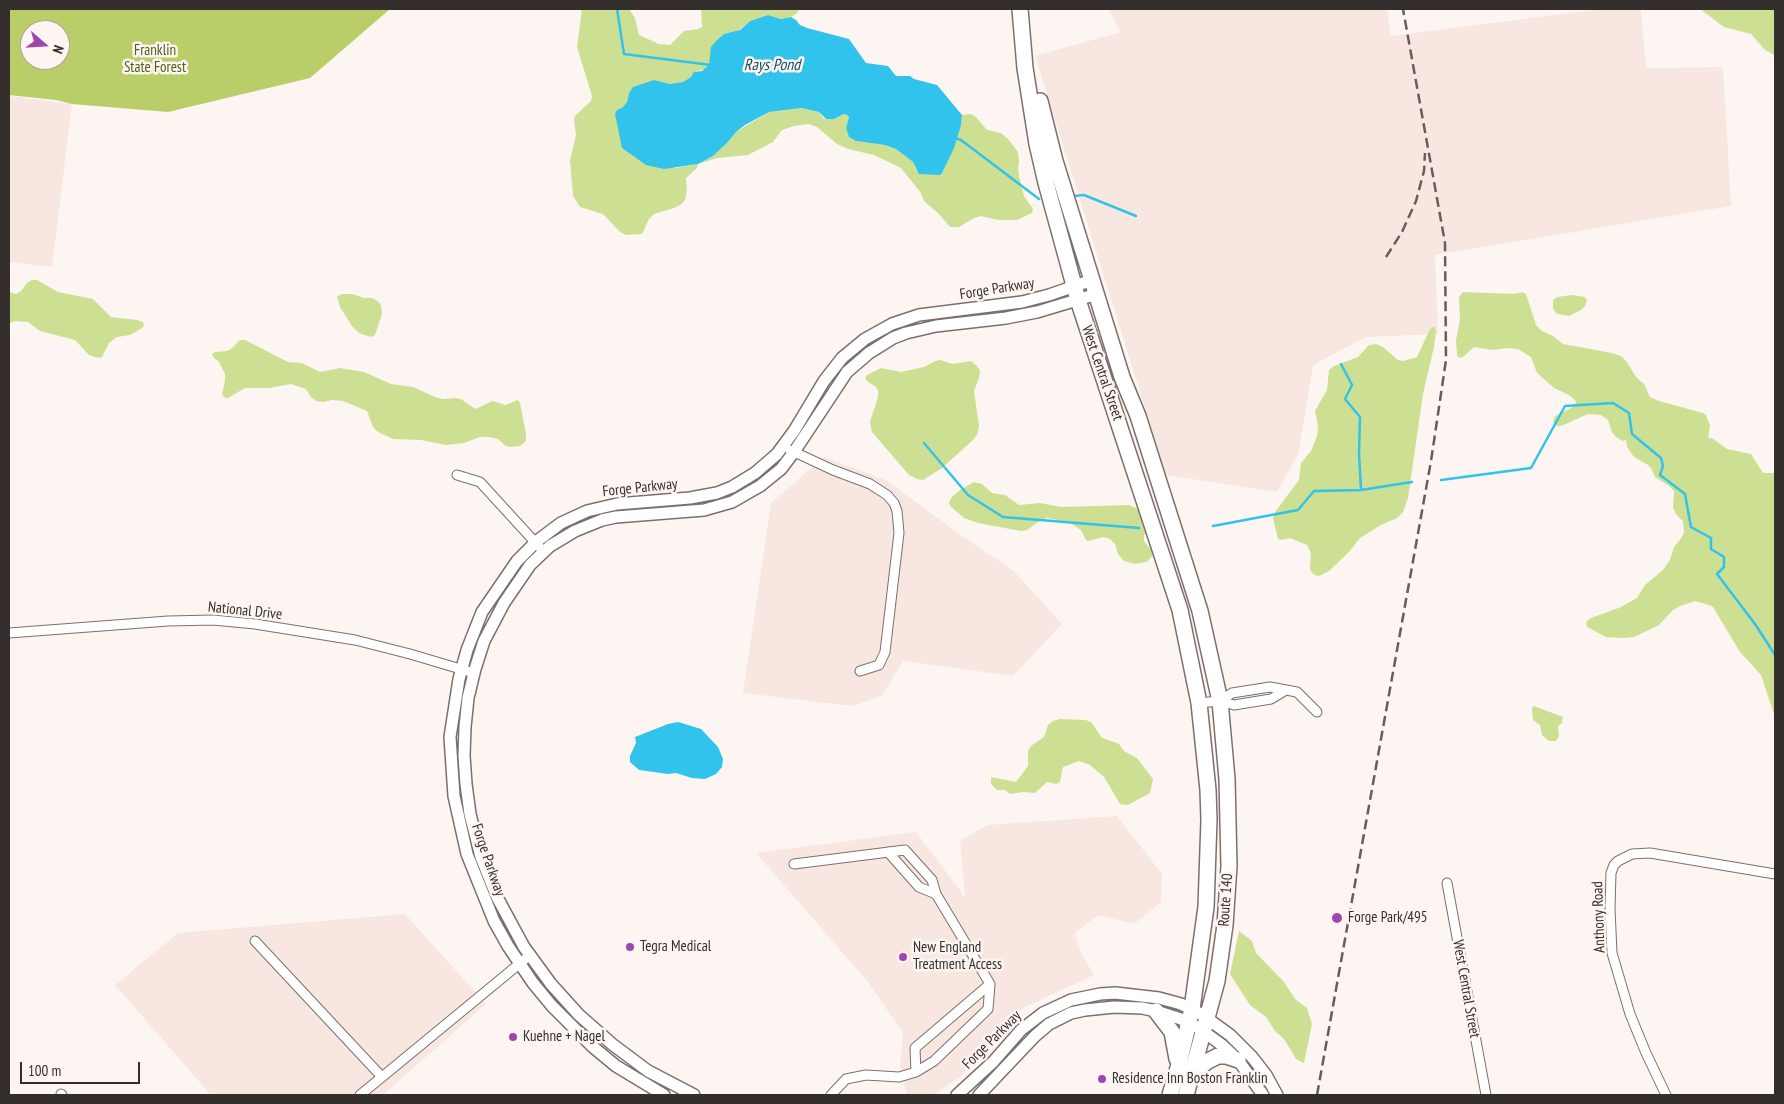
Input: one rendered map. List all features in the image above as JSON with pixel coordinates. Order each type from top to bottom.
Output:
[{"type":"main road","name":"West Central Street","points":[[1021,14],[1053,152],[1122,376],[1138,416],[1187,568],[1200,611],[1220,701]]},
{"type":"main road","name":"West Central Street","points":[[1021,14],[1026,68],[1037,144],[1046,183],[1076,293],[1180,610],[1199,703]]},
{"type":"main road","name":"Route 140","points":[[1186,1095],[1206,1025],[1222,953],[1229,866],[1227,779],[1220,701]]},
{"type":"main road","name":"Route 140","points":[[1170,1095],[1191,1016],[1205,922],[1209,848],[1208,790],[1199,703]]},
{"type":"main road","points":[[1156,1011],[1172,1032],[1176,1046],[1178,1068]]},
{"type":"main road","points":[[1193,1072],[1218,1056],[1226,1056],[1238,1060]]},
{"type":"street","name":"Forge Parkway","points":[[694,1095],[667,1082],[612,1044],[579,1015],[551,984],[530,955],[497,897],[481,856],[470,814],[464,766],[464,727],[468,698],[484,641],[504,603],[530,565],[544,552],[574,531],[602,520],[631,515],[704,510],[732,502],[760,486],[781,469],[794,452],[847,372],[869,353],[893,338],[936,326],[1006,318],[1037,312],[1076,293],[1095,287]]},
{"type":"street","name":"Forge Parkway","points":[[661,1094],[616,1066],[593,1047],[552,1006],[533,983],[494,920],[467,854],[454,796],[450,737],[462,670],[482,612],[517,561],[536,542],[561,523],[587,510],[617,504],[690,498],[717,493],[732,487],[755,473],[777,454],[794,431],[824,381],[842,358],[865,339],[892,324],[919,315],[1022,302],[1049,295],[1076,293]]},
{"type":"street","points":[[783,446],[832,470],[870,484],[887,495],[894,503],[897,511],[899,533],[885,652],[879,665],[860,671]]},
{"type":"street","points":[[457,475],[480,482],[544,552]]},
{"type":"street","name":"National Drive","points":[[9,633],[168,621],[213,620],[248,623],[355,640],[474,673]]},
{"type":"street","points":[[1199,703],[1220,701],[1232,693],[1270,687],[1297,692],[1317,712]]},
{"type":"street","points":[[794,864],[905,850],[932,880],[936,894],[990,984],[988,1009],[934,1061],[916,1072],[899,1077],[856,1076],[846,1079],[833,1094]]},
{"type":"street","points":[[888,852],[918,887],[936,894]]},
{"type":"street","name":"Anthony Road","points":[[1666,1095],[1630,1014],[1612,953],[1610,909],[1611,873],[1614,866],[1618,861],[1632,854],[1650,853],[1775,874]]},
{"type":"street","name":"West Central Street","points":[[1447,884],[1486,1095]]},
{"type":"street","points":[[255,941],[382,1077]]},
{"type":"street","points":[[360,1095],[530,955]]},
{"type":"street","points":[[916,1072],[915,1048],[990,984]]},
{"type":"street","name":"Forge Parkway","points":[[957,1095],[993,1062],[1032,1020],[1043,1013],[1071,1000],[1100,994],[1130,994],[1164,1000],[1206,1025],[1230,1035],[1252,1057],[1266,1075],[1277,1095]]},
{"type":"street","name":"Forge Parkway","points":[[979,1095],[1034,1036],[1058,1019],[1071,1014],[1099,1008],[1128,1007],[1191,1016]]},
{"type":"street","name":"Forge Parkway","points":[[1206,1025],[1238,1060],[1263,1095]]},
{"type":"street","points":[[661,1094],[667,1082]]},
{"type":"shaded area","points":[[1108,9],[1387,9],[1391,36],[1601,9],[1641,9],[1646,68],[1723,67],[1731,206],[1435,255],[1438,334],[1366,337],[1313,365],[1298,454],[1277,492],[1166,475],[1035,56],[1121,32]]},
{"type":"shaded area","points":[[9,96],[72,104],[52,267],[9,262]]},
{"type":"shaded area","points":[[824,457],[886,480],[955,531],[1014,571],[1062,624],[1013,676],[903,661],[882,696],[852,706],[743,693],[771,503]]},
{"type":"shaded area","points":[[1117,816],[1162,874],[1161,902],[1134,924],[1098,915],[1075,933],[1081,953],[1094,975],[1023,1008],[960,1077],[934,1095],[907,1095],[900,1066],[903,1033],[868,982],[756,853],[916,832],[965,897],[960,841],[987,825]]},
{"type":"shaded area","points":[[405,914],[486,1004],[383,1095],[211,1095],[115,985],[178,933]]},
{"type":"green space","name":"Franklin State Forest","points":[[9,9],[390,9],[310,78],[168,112],[72,104],[56,100],[9,95]]},
{"type":"green space","points":[[582,9],[629,9],[635,18],[639,35],[659,44],[670,45],[684,31],[702,27],[701,9],[799,9],[791,17],[781,19],[768,15],[750,21],[735,33],[724,34],[717,40],[706,69],[697,71],[683,82],[670,84],[654,80],[629,93],[627,102],[617,110],[675,168],[698,164],[697,168],[686,178],[687,190],[682,204],[654,214],[649,219],[642,234],[626,235],[620,232],[603,214],[580,207],[573,196],[570,160],[576,135],[574,120],[575,116],[591,101],[592,96],[577,47]]},
{"type":"green space","points":[[1700,9],[1775,9],[1775,55],[1765,50],[1751,34],[1724,27]]},
{"type":"green space","points":[[800,108],[819,112],[824,119],[834,119],[844,114],[847,115],[849,117],[846,128],[849,137],[856,141],[885,145],[896,149],[913,162],[917,171],[961,125],[962,115],[971,114],[987,130],[1001,133],[1018,152],[1019,176],[1024,196],[1033,209],[1032,213],[1017,220],[998,220],[981,216],[959,227],[950,227],[924,201],[921,193],[901,168],[874,155],[848,149],[837,144],[817,127],[809,124],[782,130],[773,142],[748,155],[717,158],[698,164],[713,156],[736,132],[769,112]]},
{"type":"green space","points":[[32,280],[37,280],[58,292],[93,299],[111,317],[137,320],[143,322],[144,326],[130,335],[117,337],[109,343],[102,357],[99,358],[89,355],[75,340],[40,331],[28,322],[16,321],[9,323],[9,292],[16,294]]},
{"type":"green space","points":[[1463,292],[1514,294],[1522,292],[1526,294],[1536,325],[1542,331],[1553,336],[1563,344],[1621,356],[1636,377],[1644,384],[1650,397],[1703,413],[1706,415],[1710,426],[1708,438],[1712,438],[1727,449],[1751,454],[1764,473],[1775,473],[1775,717],[1761,675],[1740,652],[1713,607],[1709,605],[1695,601],[1680,606],[1673,610],[1659,625],[1634,637],[1606,637],[1587,627],[1586,622],[1591,618],[1621,607],[1637,598],[1645,585],[1663,570],[1670,560],[1674,547],[1684,532],[1683,521],[1673,508],[1674,491],[1655,477],[1648,465],[1634,457],[1627,447],[1626,440],[1623,441],[1616,437],[1608,420],[1601,415],[1588,414],[1561,426],[1553,423],[1555,416],[1575,406],[1576,401],[1569,395],[1554,388],[1537,373],[1531,357],[1518,349],[1492,350],[1474,347],[1463,357],[1459,358],[1456,340],[1460,320],[1459,297]]},
{"type":"green space","points":[[341,294],[372,298],[379,302],[382,314],[375,335],[371,337],[359,333],[352,326],[340,307],[337,297]]},
{"type":"green space","points":[[1572,295],[1585,297],[1587,300],[1585,306],[1569,316],[1557,314],[1553,309],[1553,300],[1557,297]]},
{"type":"green space","points":[[1434,326],[1436,331],[1434,347],[1423,394],[1408,498],[1403,512],[1397,518],[1360,538],[1349,552],[1329,571],[1319,576],[1315,575],[1310,569],[1311,553],[1307,545],[1290,538],[1278,539],[1273,518],[1275,512],[1299,480],[1301,463],[1311,451],[1317,436],[1318,426],[1315,411],[1327,390],[1329,370],[1334,366],[1358,357],[1369,345],[1376,344],[1383,347],[1398,360],[1403,361],[1417,357],[1430,329]]},
{"type":"green space","points":[[240,340],[245,340],[288,362],[302,363],[320,372],[340,368],[364,372],[391,384],[413,387],[435,397],[461,399],[475,409],[493,401],[505,405],[518,400],[526,440],[520,446],[510,447],[498,439],[490,437],[480,437],[464,443],[446,445],[421,440],[393,439],[378,432],[373,427],[367,411],[343,401],[316,401],[306,389],[291,384],[269,388],[245,388],[225,398],[222,394],[225,374],[219,362],[212,354],[231,349]]},
{"type":"green space","points":[[940,360],[953,364],[971,361],[980,371],[974,391],[979,426],[977,435],[973,440],[942,468],[923,480],[917,479],[909,475],[872,432],[870,422],[878,391],[865,378],[881,368],[901,372],[924,367]]},
{"type":"green space","points":[[974,482],[982,484],[992,493],[1005,495],[1019,505],[1040,503],[1061,507],[1129,505],[1140,510],[1147,533],[1144,535],[1144,541],[1152,551],[1152,556],[1147,562],[1135,564],[1124,561],[1118,554],[1115,544],[1110,539],[1104,537],[1088,541],[1081,530],[1068,522],[1047,518],[1027,530],[1021,531],[978,523],[964,518],[950,506],[949,502],[960,490]]},
{"type":"green space","points":[[1534,706],[1563,717],[1562,723],[1558,726],[1559,736],[1556,741],[1549,741],[1542,735],[1540,725],[1533,720],[1532,708]]},
{"type":"green space","points":[[1060,719],[1086,720],[1092,723],[1102,738],[1119,744],[1124,751],[1137,758],[1153,779],[1150,793],[1128,805],[1120,804],[1104,777],[1090,765],[1079,761],[1063,767],[1060,782],[1056,784],[1047,782],[1035,793],[1010,794],[1005,790],[997,790],[991,784],[991,777],[1016,782],[1028,766],[1028,751],[1031,746],[1044,737],[1048,725]]},
{"type":"green space","points":[[1239,931],[1252,941],[1256,953],[1284,982],[1295,999],[1307,1008],[1312,1024],[1304,1063],[1296,1059],[1284,1039],[1275,1031],[1266,1017],[1250,1005],[1230,974]]},
{"type":"water","name":"Rays Pond","points":[[768,15],[781,19],[791,17],[807,28],[849,39],[866,63],[888,66],[896,76],[910,76],[914,79],[937,85],[962,115],[954,148],[942,173],[940,175],[919,174],[913,162],[896,149],[885,145],[856,141],[849,137],[846,128],[849,117],[847,115],[844,114],[834,119],[826,119],[819,112],[801,108],[769,112],[745,125],[713,156],[698,164],[664,169],[646,165],[622,148],[615,114],[627,102],[633,87],[654,80],[670,84],[683,82],[691,77],[694,72],[702,71],[709,65],[711,47],[724,34],[740,30],[750,21]]},
{"type":"water","points":[[678,722],[701,729],[718,747],[723,759],[722,767],[716,774],[705,779],[692,778],[676,773],[668,774],[639,770],[630,762],[630,756],[636,743],[635,737]]},
{"type":"waterway","points":[[617,9],[624,54],[711,65]]},
{"type":"waterway","points":[[955,138],[961,140],[1039,199]]},
{"type":"waterway","points":[[1074,196],[1084,195],[1136,216]]},
{"type":"waterway","points":[[1341,364],[1352,385],[1345,399],[1360,417],[1361,489]]},
{"type":"waterway","points":[[1441,480],[1531,468],[1565,406],[1613,403],[1629,413],[1632,434],[1661,458],[1663,466],[1660,475],[1685,494],[1691,527],[1711,538],[1711,549],[1724,557],[1724,567],[1717,574],[1755,624],[1775,655]]},
{"type":"waterway","points":[[924,443],[968,495],[1003,517],[1139,528]]},
{"type":"waterway","points":[[1213,526],[1298,510],[1314,491],[1361,490],[1412,482]]},
{"type":"railway","points":[[1317,1095],[1431,461],[1446,360],[1445,243],[1403,9]]},
{"type":"railway","points":[[1386,257],[1402,232],[1416,201],[1424,171],[1425,153]]},
{"type":"place","name":"Forge Park/495","points":[[1337,918]]},
{"type":"place","name":"Tegra Medical","points":[[630,947]]},
{"type":"place","name":"New England Treatment Access","points":[[903,957]]},
{"type":"place","name":"Kuehne + Nagel","points":[[513,1037]]},
{"type":"place","name":"Residence Inn Boston Franklin","points":[[1102,1079]]}]
